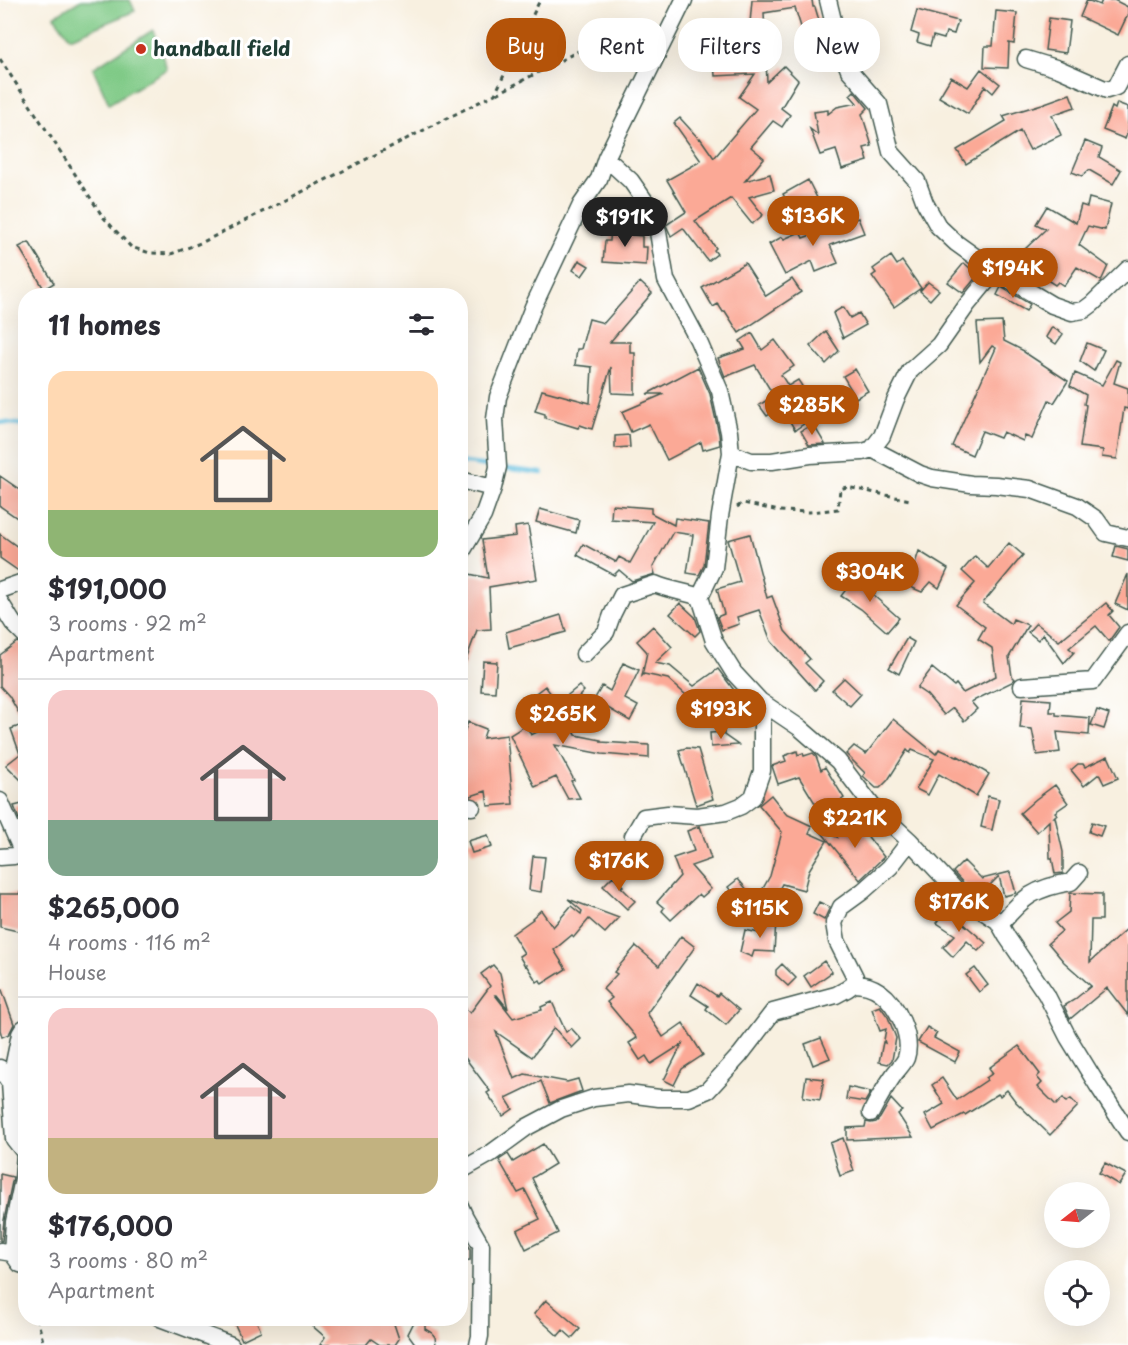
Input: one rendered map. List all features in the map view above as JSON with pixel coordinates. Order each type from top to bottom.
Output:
[{"type":"street","points":[[468,541],[483,516],[493,488],[498,467],[495,430],[498,397],[533,307],[581,205],[599,179],[606,158],[684,0]]},
{"type":"street","points":[[828,0],[839,45],[849,70],[879,104],[891,152],[917,181],[925,203],[938,226],[956,243],[995,271],[1052,305],[1072,312],[1083,310],[1092,304],[1128,269]]},
{"type":"street","points":[[1026,59],[1059,69],[1107,90],[1116,87],[1128,64]]},
{"type":"street","points":[[606,158],[631,181],[647,204],[658,232],[666,280],[698,340],[720,391],[731,453],[714,568],[700,597],[714,641],[734,673],[760,701],[800,728],[838,761],[873,807],[910,841],[963,898],[998,921],[1007,938],[1046,994],[1068,1037],[1128,1132]]},
{"type":"street","points":[[731,453],[751,461],[772,461],[810,455],[863,452],[872,449],[882,436],[910,370],[939,345],[967,305],[995,271]]},
{"type":"street","points":[[872,449],[932,478],[1030,489],[1077,506],[1096,519],[1106,533],[1128,538]]},
{"type":"street","points":[[468,482],[493,488]]},
{"type":"street","points":[[0,590],[18,584]]},
{"type":"street","points":[[584,654],[606,632],[622,595],[655,584],[700,597]]},
{"type":"street","points":[[0,603],[18,628]]},
{"type":"street","points":[[1022,686],[1093,681],[1128,633]]},
{"type":"street","points":[[633,836],[645,817],[668,814],[697,816],[726,812],[741,806],[753,797],[762,771],[760,701]]},
{"type":"street","points":[[0,801],[18,842]]},
{"type":"street","points":[[854,984],[855,977],[837,941],[834,923],[841,907],[890,867],[910,841]]},
{"type":"street","points":[[0,857],[18,854]]},
{"type":"street","points":[[1000,925],[1014,908],[1036,891],[1071,882],[1079,873]]},
{"type":"street","points":[[468,1166],[490,1154],[527,1127],[561,1109],[583,1101],[628,1094],[659,1098],[689,1098],[708,1090],[740,1055],[773,1012],[836,995],[854,984],[863,984],[880,991],[896,1008],[905,1031],[907,1044],[906,1058],[871,1113]]},
{"type":"street","points":[[18,1043],[9,1083],[14,1139],[18,1144]]},
{"type":"street","points":[[0,1068],[9,1083]]},
{"type":"street","points":[[18,1203],[6,1252],[18,1262]]},
{"type":"street","points":[[468,1222],[481,1245],[478,1345]]},
{"type":"street","points":[[181,1326],[231,1345]]},
{"type":"path","points":[[495,94],[540,0]]},
{"type":"path","points":[[0,59],[103,217],[131,247],[150,253],[171,254],[203,242],[578,51]]},
{"type":"path","points":[[720,516],[743,503],[789,511],[838,510],[840,489],[847,487],[910,500]]},
{"type":"path","points":[[39,1326],[44,1345]]},
{"type":"green space","name":"handball field","points":[[81,0],[130,0],[135,11],[70,38],[54,16]]},
{"type":"green space","name":"handball field","points":[[153,30],[167,69],[109,104],[93,68]]},
{"type":"building","points":[[752,0],[812,0],[818,18],[798,18],[795,8],[764,13],[764,18],[750,18]]},
{"type":"building","points":[[1087,0],[1100,5],[1102,0],[1114,0],[1128,7],[1128,14],[1118,35],[1080,17]]},
{"type":"building","points":[[917,10],[958,21],[954,34],[946,32],[944,39],[933,36],[930,46],[917,42],[919,35],[911,32]]},
{"type":"building","points":[[996,11],[1017,13],[1014,44],[1009,43],[1008,68],[984,67],[985,46],[993,46]]},
{"type":"building","points":[[1049,18],[1070,21],[1066,53],[1045,50]]},
{"type":"building","points":[[784,66],[798,80],[781,108],[790,115],[782,127],[773,121],[751,147],[764,158],[745,181],[770,174],[774,190],[749,197],[763,215],[752,224],[731,198],[695,221],[716,248],[714,250],[717,254],[708,261],[683,228],[671,236],[666,225],[686,212],[667,180],[701,161],[674,123],[680,118],[700,138],[714,158],[756,109],[739,97],[755,74],[715,76],[715,72],[767,72],[767,82],[778,72],[782,72]]},
{"type":"building","points":[[981,69],[1000,84],[993,93],[985,86],[968,114],[939,97],[951,77],[968,87]]},
{"type":"building","points":[[854,91],[868,108],[862,114],[872,146],[864,148],[868,161],[842,169],[836,150],[820,155],[810,129],[818,135],[814,112],[828,110],[828,114],[837,107],[857,103],[850,95]]},
{"type":"building","points":[[1070,94],[1075,107],[1052,115],[1061,135],[1030,150],[1020,131],[966,164],[957,150],[1006,121],[1003,116]]},
{"type":"building","points":[[1117,103],[1128,107],[1128,131],[1125,139],[1103,130],[1112,107],[1115,109]]},
{"type":"building","points":[[1085,141],[1102,148],[1099,157],[1121,170],[1113,184],[1089,170],[1082,176],[1072,172]]},
{"type":"building","points":[[808,180],[817,198],[792,211],[783,194]]},
{"type":"building","points":[[1089,198],[1111,204],[1105,230],[1088,226],[1079,245],[1108,266],[1101,281],[1077,267],[1064,286],[1058,282],[1055,285],[1038,274],[1032,281],[1020,274],[1034,259],[1025,249],[1046,229],[1036,224],[1047,206],[1076,223],[1081,205],[1087,207]]},
{"type":"building","points":[[858,218],[864,233],[830,245],[838,263],[816,272],[812,261],[785,275],[769,244],[782,237],[784,239],[800,232],[803,238]]},
{"type":"building","points":[[611,227],[632,229],[632,235],[642,236],[642,247],[647,247],[646,265],[603,262],[605,241],[610,241]]},
{"type":"building","points":[[29,242],[54,283],[43,288],[19,247]]},
{"type":"building","points":[[891,256],[897,265],[902,261],[921,288],[894,307],[872,276],[876,273],[873,269]]},
{"type":"building","points":[[579,260],[589,266],[582,276],[573,270]]},
{"type":"building","points":[[745,263],[766,296],[792,279],[801,292],[739,333],[718,304],[713,307],[702,288]]},
{"type":"building","points":[[964,263],[978,275],[963,293],[948,282]]},
{"type":"building","points":[[640,282],[652,293],[610,342],[630,342],[630,353],[635,353],[635,394],[612,393],[611,367],[592,429],[580,425],[578,428],[545,418],[545,414],[535,411],[542,390],[590,403],[592,367],[575,365],[577,349],[581,349],[589,319],[604,323]]},
{"type":"building","points":[[928,282],[939,290],[930,300],[920,291]]},
{"type":"building","points":[[1001,287],[1030,304],[1026,311],[997,295]]},
{"type":"building","points":[[843,307],[850,318],[859,313],[866,325],[843,338],[833,313]]},
{"type":"building","points":[[1002,322],[1004,341],[1024,351],[1068,381],[1054,403],[1049,400],[1032,439],[1025,436],[1023,441],[1003,432],[1000,438],[982,431],[972,455],[952,446],[996,348],[992,346],[980,362],[977,323]]},
{"type":"building","points":[[1052,327],[1063,334],[1056,344],[1046,337]]},
{"type":"building","points":[[826,331],[839,351],[826,364],[810,346]]},
{"type":"building","points":[[752,333],[762,350],[775,340],[794,366],[781,375],[788,386],[798,380],[802,386],[767,416],[759,405],[774,396],[755,365],[725,377],[718,358],[745,349],[740,341]]},
{"type":"building","points":[[1087,343],[1104,350],[1094,371],[1080,361]]},
{"type":"building","points":[[1116,360],[1120,362],[1114,383],[1128,388],[1128,409],[1124,408],[1117,459],[1102,457],[1103,450],[1080,447],[1086,395],[1070,386],[1075,373],[1102,385]]},
{"type":"building","points":[[698,367],[710,394],[720,445],[703,450],[701,442],[667,460],[649,424],[631,432],[622,412],[664,394],[647,394]]},
{"type":"building","points":[[855,369],[868,391],[856,398],[843,376]]},
{"type":"building","points":[[793,404],[805,423],[795,430],[783,410]]},
{"type":"building","points":[[813,424],[825,444],[809,445],[801,431]]},
{"type":"building","points":[[629,435],[630,447],[615,448],[615,436]]},
{"type":"building","points":[[0,476],[18,488],[18,518],[0,506]]},
{"type":"building","points":[[612,505],[651,508],[651,513],[674,525],[675,518],[709,523],[704,565],[699,575],[687,573],[693,535],[673,532],[653,567],[655,574],[632,581],[619,570],[614,575],[577,555],[583,544],[616,562],[619,557],[630,563],[653,522],[611,519]]},
{"type":"building","points":[[540,509],[579,520],[576,533],[536,522]]},
{"type":"building","points":[[528,525],[537,579],[489,587],[491,629],[477,630],[468,655],[468,574],[488,578],[482,540],[516,536],[515,527]]},
{"type":"building","points":[[0,534],[18,547],[18,571],[0,558]]},
{"type":"building","points":[[750,534],[767,598],[772,596],[785,631],[810,659],[805,663],[823,681],[815,690],[771,641],[759,610],[737,617],[739,624],[722,630],[717,617],[724,614],[717,589],[740,582],[728,540]]},
{"type":"building","points":[[1009,543],[1023,555],[983,603],[1011,624],[1013,619],[1028,625],[1009,657],[1012,676],[1015,679],[971,702],[977,709],[964,721],[953,708],[944,715],[927,695],[917,688],[932,668],[954,686],[956,684],[963,693],[996,676],[992,648],[978,639],[985,627],[956,605],[975,583],[962,571],[975,556],[988,568]]},
{"type":"building","points":[[1116,546],[1128,549],[1128,561],[1113,557]]},
{"type":"building","points":[[919,551],[948,569],[939,588],[931,582],[922,592],[908,586]]},
{"type":"building","points":[[1128,574],[1128,610],[1115,604]]},
{"type":"building","points":[[857,575],[872,586],[870,591],[875,593],[873,595],[899,618],[887,632],[861,609],[841,596]]},
{"type":"building","points":[[680,603],[695,617],[700,631],[695,636],[670,614]]},
{"type":"building","points":[[1106,603],[1113,611],[1109,615],[1119,627],[1109,641],[1096,626],[1069,648],[1074,652],[1064,663],[1043,634],[1038,640],[1028,632],[1036,623],[1059,641]]},
{"type":"building","points":[[561,615],[566,632],[509,648],[506,632]]},
{"type":"building","points":[[653,626],[672,647],[655,663],[670,666],[694,686],[718,669],[752,714],[752,718],[750,720],[730,703],[727,705],[719,695],[704,711],[668,679],[644,674],[642,676],[647,652],[637,641]]},
{"type":"building","points":[[907,638],[914,642],[899,674],[889,668]]},
{"type":"building","points":[[18,642],[18,712],[0,686],[0,655]]},
{"type":"building","points":[[483,661],[497,662],[495,692],[481,691]]},
{"type":"building","points":[[623,663],[639,670],[625,699],[638,706],[630,721],[594,700],[602,686],[610,691]]},
{"type":"building","points":[[844,678],[861,694],[850,706],[832,690]]},
{"type":"building","points":[[545,686],[558,703],[579,686],[584,691],[565,711],[576,735],[601,740],[601,742],[649,745],[649,758],[602,754],[555,745],[574,780],[571,781],[580,798],[568,799],[556,777],[535,787],[510,735],[526,725],[531,735],[558,722],[536,693]]},
{"type":"building","points":[[1023,698],[1051,700],[1050,712],[1056,712],[1056,715],[1090,718],[1089,735],[1057,732],[1060,752],[1037,755],[1032,729],[1020,728]]},
{"type":"building","points":[[1097,710],[1109,714],[1104,729],[1091,725]]},
{"type":"building","points":[[893,719],[936,754],[939,749],[958,756],[989,774],[976,796],[939,774],[928,795],[916,789],[934,759],[912,750],[910,753],[907,750],[888,780],[880,788],[876,788],[863,776],[865,773],[846,754],[854,746],[866,754]]},
{"type":"building","points":[[468,722],[486,729],[483,738],[507,735],[513,804],[488,806],[486,791],[468,796]]},
{"type":"building","points":[[18,726],[18,748],[11,729]]},
{"type":"building","points":[[724,732],[724,735],[738,745],[711,747],[710,733]]},
{"type":"building","points":[[698,749],[713,799],[696,805],[679,750]]},
{"type":"building","points":[[797,751],[798,755],[813,753],[816,756],[821,770],[825,767],[844,798],[832,807],[829,802],[818,808],[799,777],[778,784],[772,766],[786,761],[784,756]]},
{"type":"building","points":[[18,756],[18,777],[6,765]]},
{"type":"building","points":[[1108,756],[1118,778],[1104,784],[1099,774],[1084,786],[1071,770],[1078,764],[1083,764],[1085,767]]},
{"type":"building","points":[[1055,785],[1068,803],[1055,812],[1057,814],[1054,817],[1063,852],[1063,873],[1055,874],[1052,858],[1050,858],[1049,821],[1037,832],[1020,813]]},
{"type":"building","points":[[771,795],[786,814],[812,826],[809,833],[827,841],[809,870],[804,890],[782,884],[774,899],[761,892],[770,876],[782,832],[759,805]]},
{"type":"building","points":[[988,796],[999,799],[992,830],[981,827]]},
{"type":"building","points":[[18,805],[18,816],[14,806]]},
{"type":"building","points":[[854,819],[884,857],[860,880],[819,829],[837,837],[835,834]]},
{"type":"building","points":[[1092,822],[1104,826],[1100,836],[1089,832]]},
{"type":"building","points":[[700,826],[711,859],[691,866],[711,889],[702,897],[699,894],[671,920],[662,911],[664,908],[657,902],[680,876],[673,858],[694,851],[687,831]]},
{"type":"building","points":[[488,835],[492,847],[472,853],[468,841]]},
{"type":"building","points":[[533,856],[545,857],[541,892],[529,890]]},
{"type":"building","points":[[964,861],[982,879],[1010,872],[1016,893],[1004,896],[999,876],[979,896],[953,872]]},
{"type":"building","points":[[613,876],[635,901],[627,909],[603,886]]},
{"type":"building","points":[[738,879],[754,898],[744,906],[728,887]]},
{"type":"building","points":[[1070,893],[1102,894],[1102,920],[1091,920],[1090,962],[1128,928],[1128,1015],[1107,988],[1070,1019],[1064,1006],[1091,986],[1064,962],[1048,943],[1062,931],[1055,923],[1069,912]]},
{"type":"building","points":[[0,894],[18,894],[18,931],[0,927]]},
{"type":"building","points":[[568,899],[619,918],[605,933],[589,919],[574,937],[572,935],[554,950],[566,969],[542,984],[540,980],[537,982],[519,956],[524,953],[512,934],[533,919],[541,910],[553,927],[571,906],[581,914],[582,911]]},
{"type":"building","points":[[819,902],[830,907],[824,920],[813,914]]},
{"type":"building","points":[[948,907],[986,943],[978,951],[967,941],[953,957],[943,947],[955,935],[937,923]]},
{"type":"building","points":[[754,919],[776,921],[774,952],[754,951],[752,957],[740,952],[745,930],[759,933],[759,930],[763,930]]},
{"type":"building","points":[[681,936],[695,947],[647,1013],[663,1037],[683,1023],[703,1055],[682,1069],[674,1085],[664,1080],[682,1044],[651,1064],[646,1056],[640,1060],[629,1043],[637,1038],[607,1002],[612,998],[603,989],[617,974],[614,972],[636,946],[659,966]]},
{"type":"building","points":[[824,961],[832,972],[811,987],[804,976]]},
{"type":"building","points":[[782,964],[796,978],[788,986],[776,975],[776,970]]},
{"type":"building","points":[[493,965],[500,973],[508,1009],[495,995],[513,1018],[542,1010],[541,1007],[552,1002],[566,1032],[571,1028],[581,1039],[572,1048],[554,1028],[532,1057],[496,1032],[514,1079],[525,1074],[567,1082],[578,1079],[582,1091],[550,1103],[541,1081],[506,1098],[513,1109],[503,1116],[487,1093],[490,1091],[468,1062],[468,1011],[470,1013],[490,986],[481,974]]},
{"type":"building","points":[[975,968],[988,985],[979,992],[966,975]]},
{"type":"building","points":[[698,983],[717,996],[719,993],[739,1010],[726,1025],[706,1009],[708,1006],[691,995]]},
{"type":"building","points":[[0,990],[2,990],[14,1024],[9,1034],[2,1037],[0,1030]]},
{"type":"building","points":[[880,1006],[888,1017],[896,1038],[892,1060],[888,1064],[879,1062],[883,1042],[885,1043],[886,1029],[880,1031],[872,1009]]},
{"type":"building","points":[[927,1027],[937,1033],[934,1038],[960,1052],[955,1062],[918,1042]]},
{"type":"building","points":[[821,1038],[830,1058],[813,1065],[805,1044]]},
{"type":"building","points":[[1019,1046],[1040,1074],[1037,1077],[1042,1083],[1038,1087],[1056,1105],[1063,1098],[1066,1102],[1071,1099],[1078,1106],[1050,1135],[1007,1090],[965,1115],[933,1130],[925,1115],[944,1104],[932,1085],[942,1078],[957,1100],[987,1080],[986,1078],[993,1073],[989,1068]]},
{"type":"building","points":[[806,1077],[824,1079],[820,1100],[803,1097]]},
{"type":"building","points":[[848,1087],[871,1092],[865,1102],[846,1099]]},
{"type":"building","points":[[891,1099],[902,1111],[898,1114],[913,1137],[847,1140],[847,1128],[865,1127],[866,1122],[876,1122]]},
{"type":"building","points":[[843,1138],[854,1171],[840,1176],[830,1143]]},
{"type":"building","points":[[543,1144],[555,1164],[532,1178],[558,1233],[526,1249],[517,1230],[540,1219],[525,1190],[518,1193],[499,1160],[508,1154],[513,1162]]},
{"type":"building","points":[[1105,1163],[1126,1174],[1119,1185],[1099,1173]]},
{"type":"building","points":[[0,1174],[13,1177],[2,1241],[0,1241]]},
{"type":"building","points":[[468,1245],[470,1248],[470,1260],[468,1260]]},
{"type":"building","points":[[546,1300],[580,1329],[572,1338],[563,1330],[558,1336],[534,1314]]},
{"type":"building","points":[[236,1326],[259,1326],[261,1331],[242,1340]]},
{"type":"building","points":[[312,1326],[395,1326],[399,1339],[395,1345],[380,1345],[371,1339],[366,1345],[320,1345],[325,1337]]},
{"type":"building","points":[[412,1326],[425,1326],[425,1329],[435,1337],[436,1345],[416,1345],[408,1334]]},
{"type":"waterway","points":[[0,422],[18,424]]},
{"type":"waterway","points":[[468,463],[494,467]]},
{"type":"waterway","points":[[502,468],[542,473]]},
{"type":"place","name":"handball field","points":[[141,49]]}]
